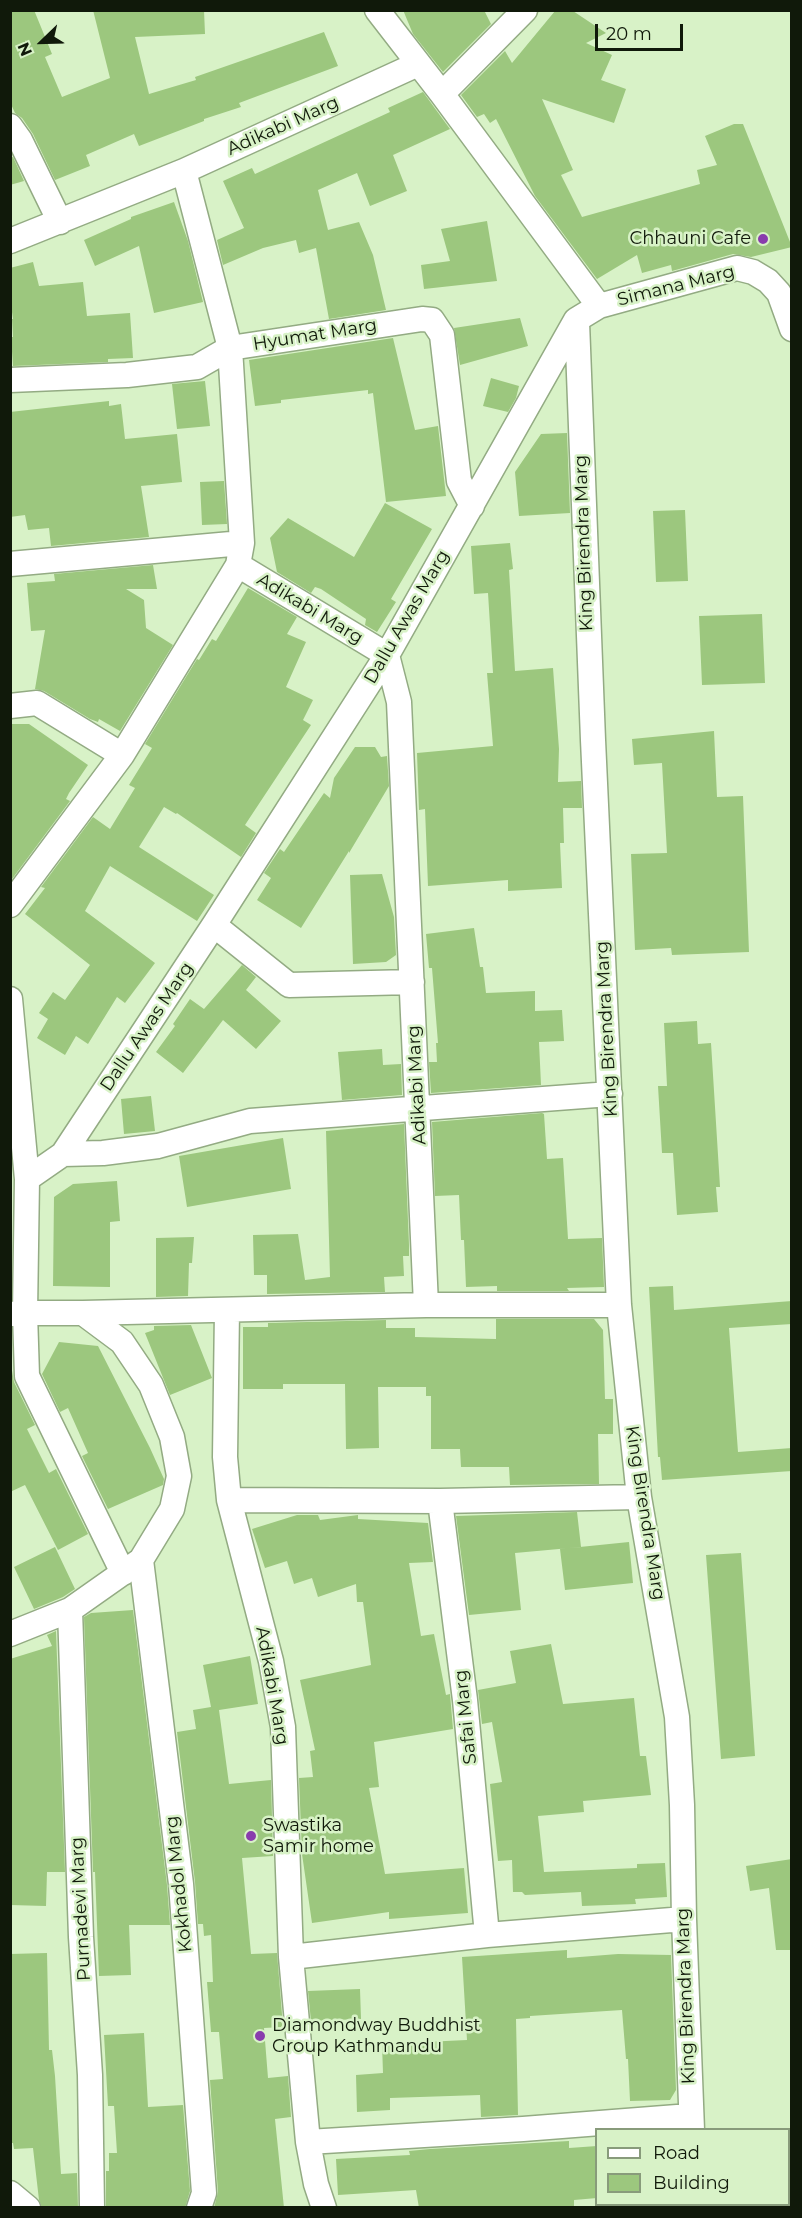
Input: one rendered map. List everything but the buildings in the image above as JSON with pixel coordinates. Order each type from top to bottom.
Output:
[{"type":"street","points":[[376,10],[442,94],[599,306],[576,320]]},
{"type":"street","points":[[442,94],[525,10]]},
{"type":"street","name":"Adikabi Marg","points":[[10,242],[184,171],[418,64]]},
{"type":"street","points":[[10,126],[20,140],[60,222]]},
{"type":"street","points":[[10,905],[122,755],[240,554],[230,348],[184,171]]},
{"type":"street","name":"Simana Marg","points":[[599,306],[737,268],[753,272],[768,281],[779,293],[792,329]]},
{"type":"street","name":"Hyumat Marg","points":[[10,380],[127,375],[197,367],[230,348],[422,319],[432,320],[442,335],[459,481],[472,506]]},
{"type":"street","name":"Dallu Awas Marg","points":[[27,1179],[63,1154],[214,925],[387,655],[576,320]]},
{"type":"street","name":"King Birendra Marg","points":[[576,320],[619,1305],[639,1497],[677,1717],[682,1805],[691,2123]]},
{"type":"street","points":[[10,564],[240,554]]},
{"type":"street","name":"Adikabi Marg","points":[[240,554],[387,655],[399,702],[426,1305]]},
{"type":"street","points":[[10,706],[37,702],[122,755]]},
{"type":"street","points":[[214,925],[289,985],[412,982]]},
{"type":"street","points":[[10,999],[16,1121],[27,1179],[18,1313],[426,1305],[619,1305]]},
{"type":"street","points":[[63,1154],[103,1153],[158,1146],[250,1121],[610,1094]]},
{"type":"street","name":"Adikabi Marg","points":[[227,1310],[225,1457],[229,1500],[271,1661],[283,1727],[291,1957],[308,2142],[316,2184],[324,2208]]},
{"type":"street","name":"Kokhadol Marg","points":[[18,1313],[27,1376],[132,1566],[181,1884],[204,2193],[199,2208]]},
{"type":"street","points":[[10,1634],[70,1610],[132,1566],[172,1509],[179,1476],[172,1437],[151,1385],[122,1342],[83,1313]]},
{"type":"street","points":[[229,1500],[440,1501],[639,1497]]},
{"type":"street","name":"Safai Marg","points":[[440,1501],[465,1700],[487,1935]]},
{"type":"street","name":"Purnadevi Marg","points":[[70,1610],[81,1937],[90,2075],[92,2208]]},
{"type":"street","points":[[291,1957],[487,1935],[684,1918]]},
{"type":"street","points":[[308,2142],[523,2129],[691,2123]]},
{"type":"street","points":[[10,2193],[28,2208]]},
{"type":"place","name":"Chhauni Cafe","points":[[763,239]]},
{"type":"place","name":"Swastika Samir home","points":[[251,1836]]},
{"type":"place","name":"Diamondway Buddhist Group Kathmandu","points":[[260,2036]]}]
